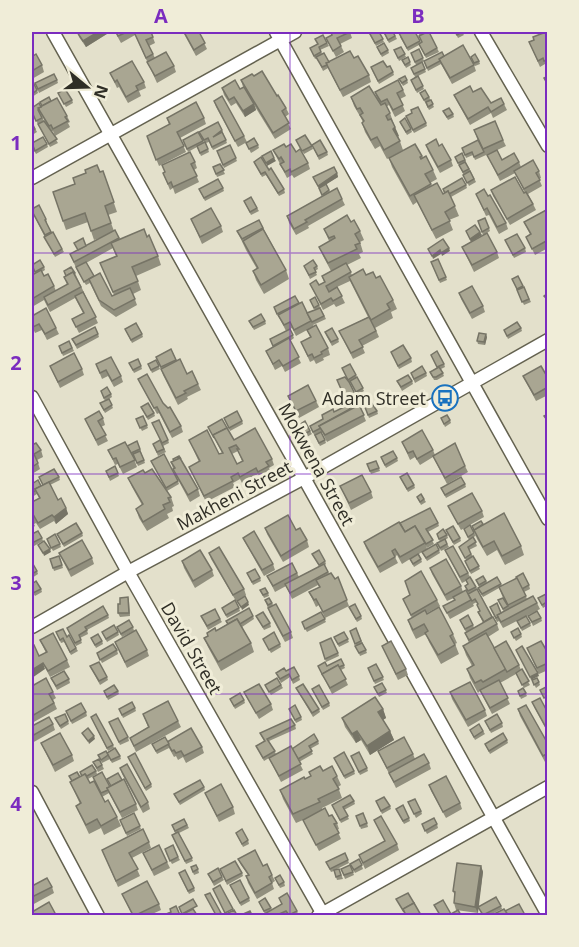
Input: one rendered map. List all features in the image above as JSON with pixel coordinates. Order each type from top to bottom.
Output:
[{"type":"street","name":"Mokwena Street","points":[[52,32],[548,915]]},
{"type":"street","points":[[32,178],[278,35],[295,32]]},
{"type":"street","points":[[481,32],[548,146]]},
{"type":"street","points":[[278,35],[548,519]]},
{"type":"street","name":"Makheni Street","points":[[32,627],[128,572],[304,478],[548,340]]},
{"type":"street","name":"David Street","points":[[32,397],[321,915]]},
{"type":"street","points":[[321,915],[548,787]]},
{"type":"street","points":[[32,792],[98,915]]},
{"type":"building","points":[[77,32],[98,32],[83,41]]},
{"type":"building","points":[[134,32],[151,32],[153,37],[146,40],[153,54],[146,58]]},
{"type":"building","points":[[184,32],[199,32],[205,43],[194,50]]},
{"type":"building","points":[[331,32],[350,32],[337,38],[341,46],[333,51],[326,38],[332,35]]},
{"type":"building","points":[[369,32],[379,32],[383,39],[375,43]]},
{"type":"building","points":[[384,32],[393,32],[395,36],[388,40]]},
{"type":"building","points":[[415,32],[420,41],[407,48],[399,33]]},
{"type":"building","points":[[427,32],[437,48],[425,55],[419,44],[422,42],[419,36]]},
{"type":"building","points":[[548,32],[548,60],[544,61],[543,58],[538,61],[529,42],[534,40],[533,37]]},
{"type":"building","points":[[323,35],[327,43],[319,47],[321,52],[314,56],[310,48],[318,44],[315,39]]},
{"type":"building","points":[[384,43],[388,50],[381,54],[377,47]]},
{"type":"building","points":[[463,45],[474,65],[450,78],[439,59]]},
{"type":"building","points":[[401,47],[405,54],[398,58],[394,50]]},
{"type":"building","points":[[419,49],[423,58],[415,62],[411,53]]},
{"type":"building","points":[[350,51],[354,58],[358,56],[369,75],[340,90],[326,63]]},
{"type":"building","points":[[166,52],[174,66],[155,76],[147,62]]},
{"type":"building","points":[[442,52],[444,56],[439,59],[440,61],[427,68],[424,61]]},
{"type":"building","points":[[324,53],[329,62],[322,67],[316,57]]},
{"type":"building","points":[[36,54],[42,65],[32,71],[32,55]]},
{"type":"building","points":[[475,54],[479,61],[474,63],[471,57]]},
{"type":"building","points":[[408,57],[410,62],[405,65],[402,60]]},
{"type":"building","points":[[132,61],[144,82],[136,86],[138,90],[126,97],[117,80],[115,82],[110,73]]},
{"type":"building","points":[[383,61],[387,67],[390,66],[393,72],[378,81],[371,67]]},
{"type":"building","points":[[422,62],[425,69],[414,74],[411,68]]},
{"type":"building","points":[[262,71],[286,108],[282,111],[289,123],[273,133],[241,80]]},
{"type":"building","points":[[54,74],[57,80],[38,89],[35,83]]},
{"type":"building","points":[[405,76],[407,80],[402,83],[399,79]]},
{"type":"building","points":[[418,76],[423,86],[416,90],[411,80]]},
{"type":"building","points":[[235,80],[240,89],[244,87],[254,104],[243,111],[234,97],[229,100],[222,88]]},
{"type":"building","points":[[398,80],[403,90],[397,93],[403,105],[393,110],[387,99],[381,102],[375,92]]},
{"type":"building","points":[[34,84],[37,90],[32,94],[32,86]]},
{"type":"building","points":[[369,86],[381,105],[385,103],[390,113],[386,116],[388,120],[391,119],[395,127],[393,129],[400,141],[384,150],[377,137],[371,140],[362,123],[364,121],[360,115],[363,113],[360,108],[357,109],[351,97]]},
{"type":"building","points":[[470,86],[473,92],[481,88],[491,103],[501,98],[504,104],[491,112],[488,107],[468,119],[454,95]]},
{"type":"building","points":[[65,89],[72,100],[64,104],[58,93]]},
{"type":"building","points":[[425,90],[429,97],[424,100],[420,93]]},
{"type":"building","points":[[222,96],[244,136],[235,141],[214,101]]},
{"type":"building","points":[[49,97],[51,101],[42,106],[40,102]]},
{"type":"building","points":[[57,98],[68,121],[53,129],[38,108]]},
{"type":"building","points":[[431,100],[433,104],[428,107],[426,102]]},
{"type":"building","points":[[196,102],[204,118],[177,132],[184,146],[156,160],[147,136],[170,124],[167,118]]},
{"type":"building","points":[[39,103],[41,107],[38,110],[42,118],[36,121],[32,108]]},
{"type":"building","points":[[418,107],[426,123],[413,130],[406,116]]},
{"type":"building","points":[[449,108],[453,114],[447,117],[443,111]]},
{"type":"building","points":[[405,118],[411,129],[406,132],[400,122]]},
{"type":"building","points":[[44,121],[57,139],[49,144],[38,124]]},
{"type":"building","points":[[495,121],[503,140],[483,149],[474,130]]},
{"type":"building","points":[[218,122],[222,130],[213,137],[222,132],[226,140],[212,147],[208,138],[204,140],[199,132]]},
{"type":"building","points":[[198,132],[203,141],[187,149],[183,140]]},
{"type":"building","points":[[305,135],[312,146],[302,151],[296,140]]},
{"type":"building","points":[[43,137],[47,144],[35,151],[32,143]]},
{"type":"building","points":[[254,138],[258,145],[249,149],[246,143]]},
{"type":"building","points":[[436,139],[439,146],[442,144],[451,160],[438,167],[426,145]]},
{"type":"building","points":[[320,140],[327,152],[318,156],[312,145]]},
{"type":"building","points":[[478,140],[484,152],[474,157],[472,152],[465,155],[462,148]]},
{"type":"building","points":[[205,142],[208,149],[200,153],[197,146]]},
{"type":"building","points":[[284,144],[286,147],[291,144],[296,152],[300,149],[308,163],[291,172],[290,169],[285,172],[280,164],[284,162],[273,150]]},
{"type":"building","points":[[415,144],[422,156],[421,159],[426,156],[433,170],[425,174],[431,184],[410,196],[389,158]]},
{"type":"building","points":[[230,145],[236,158],[223,165],[217,151]]},
{"type":"building","points":[[497,150],[502,160],[514,153],[519,162],[498,175],[487,155]]},
{"type":"building","points":[[271,151],[274,158],[266,163],[262,156]]},
{"type":"building","points":[[190,152],[195,162],[191,164],[197,176],[173,187],[171,182],[168,184],[162,165]]},
{"type":"building","points":[[462,153],[465,160],[458,163],[455,157]]},
{"type":"building","points":[[261,157],[284,189],[278,193],[265,172],[261,174],[254,162]]},
{"type":"building","points":[[533,160],[539,171],[536,173],[540,180],[524,189],[514,171]]},
{"type":"building","points":[[465,162],[469,169],[463,172],[459,165]]},
{"type":"building","points":[[220,164],[224,170],[216,174],[213,167]]},
{"type":"building","points":[[97,165],[100,172],[103,171],[114,202],[105,206],[111,223],[91,231],[85,213],[63,221],[53,192],[75,184],[73,178]]},
{"type":"building","points":[[334,167],[337,173],[318,186],[313,177]]},
{"type":"building","points":[[470,171],[474,179],[467,183],[463,175]]},
{"type":"building","points":[[515,177],[533,204],[507,219],[491,190]]},
{"type":"building","points":[[462,178],[466,185],[449,194],[448,191],[445,193],[443,189]]},
{"type":"building","points":[[218,179],[223,188],[204,198],[199,189]]},
{"type":"building","points":[[437,183],[443,194],[448,191],[455,206],[445,212],[450,221],[432,230],[414,195]]},
{"type":"building","points":[[326,184],[329,190],[322,195],[319,188]]},
{"type":"building","points":[[337,188],[342,199],[305,220],[307,222],[294,229],[287,216]]},
{"type":"building","points":[[484,189],[506,223],[497,227],[487,208],[484,210],[476,194]]},
{"type":"building","points":[[251,197],[257,208],[250,212],[244,201]]},
{"type":"building","points":[[39,205],[51,232],[45,235],[32,211]]},
{"type":"building","points":[[211,208],[221,226],[200,237],[191,219]]},
{"type":"building","points":[[548,209],[548,240],[532,249],[526,237],[531,234],[524,222]]},
{"type":"building","points":[[347,215],[351,222],[354,220],[360,231],[355,234],[360,243],[355,245],[357,249],[328,263],[319,247],[335,238],[334,236],[329,238],[324,229]]},
{"type":"building","points":[[485,218],[489,228],[482,232],[478,221]]},
{"type":"building","points":[[259,220],[263,228],[242,239],[237,231]]},
{"type":"building","points":[[475,225],[480,232],[470,239],[466,231]]},
{"type":"building","points":[[144,229],[158,256],[132,267],[138,281],[113,292],[100,263],[117,256],[111,243]]},
{"type":"building","points":[[263,229],[286,270],[261,285],[253,271],[258,268],[243,241]]},
{"type":"building","points":[[115,230],[119,238],[74,262],[70,254]]},
{"type":"building","points":[[53,232],[62,249],[54,254],[44,237]]},
{"type":"building","points":[[487,233],[497,252],[472,265],[462,247]]},
{"type":"building","points":[[517,234],[525,248],[513,255],[505,240]]},
{"type":"building","points":[[83,238],[86,246],[78,250],[74,243]]},
{"type":"building","points":[[443,239],[449,248],[441,253],[440,250],[432,256],[428,249]]},
{"type":"building","points":[[438,259],[446,277],[439,280],[431,262]]},
{"type":"building","points":[[40,260],[44,267],[35,272],[32,265]]},
{"type":"building","points":[[313,260],[317,266],[314,268],[316,272],[309,275],[304,266]]},
{"type":"building","points":[[86,262],[94,276],[84,282],[76,267]]},
{"type":"building","points":[[346,263],[351,272],[326,286],[329,292],[337,287],[342,296],[333,301],[331,298],[321,304],[310,284],[316,280],[319,285],[325,282],[322,276]]},
{"type":"building","points":[[71,267],[75,273],[66,276],[64,271]]},
{"type":"building","points":[[363,269],[366,275],[373,272],[376,278],[380,276],[393,300],[387,304],[390,309],[371,320],[349,277]]},
{"type":"building","points":[[41,270],[44,276],[48,274],[54,286],[32,299],[32,275]]},
{"type":"building","points":[[73,272],[81,287],[48,305],[44,297],[68,284],[64,277]]},
{"type":"building","points":[[100,273],[112,296],[130,288],[135,299],[114,310],[99,300],[89,279]]},
{"type":"building","points":[[518,276],[523,286],[517,289],[512,279]]},
{"type":"building","points":[[472,286],[483,306],[470,313],[459,293]]},
{"type":"building","points":[[524,287],[529,299],[522,302],[517,290]]},
{"type":"building","points":[[83,292],[96,317],[76,327],[72,319],[84,313],[75,296]]},
{"type":"building","points":[[295,296],[299,303],[277,314],[274,307]]},
{"type":"building","points":[[315,297],[319,305],[314,308],[310,300]]},
{"type":"building","points":[[302,302],[311,321],[294,330],[290,322],[284,325],[278,315]]},
{"type":"building","points":[[46,308],[56,328],[45,334],[39,324],[33,327],[32,316]]},
{"type":"building","points":[[320,308],[324,316],[312,322],[307,313]]},
{"type":"building","points":[[261,314],[265,321],[253,327],[249,321]]},
{"type":"building","points":[[369,317],[376,331],[359,340],[363,347],[351,353],[339,331]]},
{"type":"building","points":[[517,322],[521,328],[507,336],[504,330]]},
{"type":"building","points":[[136,323],[142,334],[131,340],[125,329]]},
{"type":"building","points":[[316,325],[328,348],[314,358],[312,354],[308,356],[301,342],[311,337],[307,330]]},
{"type":"building","points":[[95,327],[98,334],[76,345],[72,339]]},
{"type":"building","points":[[332,328],[338,339],[331,342],[325,332]]},
{"type":"building","points":[[290,329],[293,335],[273,346],[270,339]]},
{"type":"building","points":[[479,333],[486,334],[484,342],[477,341]]},
{"type":"building","points":[[289,338],[299,357],[283,366],[279,360],[273,364],[266,351]]},
{"type":"building","points":[[69,341],[72,348],[62,353],[59,346]]},
{"type":"building","points":[[403,345],[411,358],[398,366],[391,352]]},
{"type":"building","points":[[171,349],[176,360],[161,367],[156,357]]},
{"type":"building","points":[[437,351],[444,364],[437,367],[431,355]]},
{"type":"building","points":[[74,353],[82,369],[58,382],[50,366]]},
{"type":"building","points":[[111,357],[121,376],[112,381],[106,370],[100,373],[96,364]]},
{"type":"building","points":[[138,359],[141,366],[133,370],[129,363]]},
{"type":"building","points":[[180,359],[187,374],[192,371],[198,384],[176,398],[161,369]]},
{"type":"building","points":[[156,360],[159,366],[151,370],[148,364]]},
{"type":"building","points":[[350,364],[356,375],[348,380],[342,368]]},
{"type":"building","points":[[422,366],[426,373],[414,379],[411,373]]},
{"type":"building","points":[[541,366],[548,378],[548,387],[534,395],[523,376]]},
{"type":"building","points":[[439,367],[443,373],[433,377],[430,372]]},
{"type":"building","points":[[147,374],[163,403],[168,408],[170,407],[181,426],[170,432],[138,379]]},
{"type":"building","points":[[408,375],[412,381],[401,387],[397,381]]},
{"type":"building","points":[[345,377],[359,402],[349,407],[337,380]]},
{"type":"building","points":[[357,377],[363,388],[356,392],[350,381]]},
{"type":"building","points":[[308,385],[316,401],[296,411],[288,396]]},
{"type":"building","points":[[107,387],[111,394],[104,398],[101,391]]},
{"type":"building","points":[[366,395],[377,411],[368,415],[361,397]]},
{"type":"building","points":[[109,399],[112,405],[104,410],[100,403]]},
{"type":"building","points":[[148,403],[154,413],[147,417],[141,407]]},
{"type":"building","points":[[348,405],[350,409],[319,426],[321,428],[313,432],[310,426],[323,419],[322,415]]},
{"type":"building","points":[[359,405],[364,415],[325,435],[319,426]]},
{"type":"building","points":[[99,411],[103,418],[98,421],[106,435],[96,440],[85,419]]},
{"type":"building","points":[[237,411],[242,421],[229,428],[224,418]]},
{"type":"building","points":[[447,415],[450,420],[444,424],[441,418]]},
{"type":"building","points":[[143,416],[147,425],[140,428],[136,419]]},
{"type":"building","points":[[222,419],[227,428],[213,435],[214,438],[208,427]]},
{"type":"building","points":[[159,420],[168,440],[162,443],[152,423]]},
{"type":"building","points":[[305,421],[310,431],[304,434],[299,425]]},
{"type":"building","points":[[227,428],[234,440],[255,428],[272,459],[266,462],[269,466],[258,472],[256,468],[240,477],[238,473],[231,477],[233,481],[204,496],[189,467],[200,461],[189,440],[207,430],[219,454],[223,453],[213,435]],"holes":[[[236,445],[239,449],[237,449],[243,461],[237,464],[229,448]]]},
{"type":"building","points":[[422,430],[433,450],[417,459],[413,451],[408,453],[402,442]]},
{"type":"building","points":[[321,432],[325,440],[319,443],[315,435]]},
{"type":"building","points":[[160,440],[164,449],[157,452],[153,444]]},
{"type":"building","points":[[137,441],[140,449],[131,453],[127,446]]},
{"type":"building","points":[[125,442],[135,460],[120,467],[116,458],[113,459],[108,450]]},
{"type":"building","points":[[36,443],[41,450],[34,454],[38,463],[32,467],[32,445]]},
{"type":"building","points":[[455,443],[465,466],[445,478],[433,456]]},
{"type":"building","points":[[140,451],[144,460],[137,463],[133,454]]},
{"type":"building","points":[[393,451],[397,458],[385,465],[381,457]]},
{"type":"building","points":[[164,454],[178,481],[166,488],[151,461]]},
{"type":"building","points":[[180,458],[198,489],[188,495],[171,462]]},
{"type":"building","points":[[376,461],[379,468],[370,471],[367,464]]},
{"type":"building","points":[[115,466],[118,473],[109,477],[106,471]]},
{"type":"building","points":[[54,469],[59,477],[43,485],[39,477]]},
{"type":"building","points":[[152,469],[171,497],[168,498],[170,502],[163,505],[165,509],[143,522],[136,509],[143,504],[128,478],[143,470],[145,473]]},
{"type":"building","points":[[407,473],[414,485],[407,489],[400,477]]},
{"type":"building","points":[[362,475],[371,492],[349,503],[340,486]]},
{"type":"building","points":[[461,477],[465,484],[445,495],[441,488]]},
{"type":"building","points":[[38,480],[41,486],[32,493],[32,484]]},
{"type":"building","points":[[49,482],[58,500],[61,498],[66,508],[54,517],[52,515],[38,523],[34,516],[32,518],[32,502],[40,498],[35,489]]},
{"type":"building","points":[[472,493],[482,511],[458,524],[448,506]]},
{"type":"building","points":[[421,494],[424,499],[420,502],[417,497]]},
{"type":"building","points":[[430,508],[438,523],[426,529],[433,540],[426,544],[415,526],[405,532],[400,523]]},
{"type":"building","points":[[504,513],[521,546],[502,556],[494,541],[483,547],[474,530]]},
{"type":"building","points":[[288,515],[296,530],[300,528],[307,540],[281,556],[265,528]]},
{"type":"building","points":[[481,521],[483,524],[474,530],[472,526]]},
{"type":"building","points":[[399,522],[405,532],[415,526],[425,543],[400,557],[395,549],[392,551],[395,557],[378,567],[364,542]]},
{"type":"building","points":[[76,523],[82,533],[63,544],[57,534]]},
{"type":"building","points":[[470,525],[474,533],[468,537],[464,529]]},
{"type":"building","points":[[453,526],[460,538],[453,542],[446,530]]},
{"type":"building","points":[[443,529],[447,535],[439,539],[437,534]]},
{"type":"building","points":[[38,531],[42,538],[32,543],[32,534]]},
{"type":"building","points":[[254,531],[273,564],[262,570],[243,538]]},
{"type":"building","points":[[55,534],[60,544],[51,548],[47,539]]},
{"type":"building","points":[[473,537],[476,542],[468,547],[471,554],[465,558],[459,547]]},
{"type":"building","points":[[445,539],[447,544],[440,548],[437,543]]},
{"type":"building","points":[[82,540],[92,558],[69,570],[59,553]]},
{"type":"building","points":[[44,541],[50,549],[43,553],[38,545]]},
{"type":"building","points":[[436,544],[439,550],[426,558],[422,552]]},
{"type":"building","points":[[453,546],[468,573],[460,577],[445,550]]},
{"type":"building","points":[[219,547],[244,589],[233,595],[209,553]]},
{"type":"building","points":[[200,550],[212,570],[193,581],[182,561]]},
{"type":"building","points":[[319,550],[325,561],[319,565],[312,554]]},
{"type":"building","points":[[418,554],[421,559],[413,564],[410,559]]},
{"type":"building","points":[[59,556],[62,565],[53,568],[50,559]]},
{"type":"building","points":[[473,556],[479,566],[470,571],[465,561]]},
{"type":"building","points":[[446,559],[461,586],[445,595],[430,568]]},
{"type":"building","points":[[292,563],[297,573],[273,586],[267,576]]},
{"type":"building","points":[[324,564],[328,572],[290,593],[285,584]]},
{"type":"building","points":[[32,565],[37,571],[32,574]]},
{"type":"building","points":[[255,569],[260,578],[252,582],[247,573]]},
{"type":"building","points":[[421,571],[437,600],[411,615],[403,599],[410,595],[405,581]]},
{"type":"building","points":[[331,573],[335,579],[338,577],[347,600],[323,612],[309,592],[320,587],[316,580]]},
{"type":"building","points":[[523,573],[529,585],[522,589],[516,577]]},
{"type":"building","points":[[483,576],[486,581],[479,585],[476,580]]},
{"type":"building","points":[[470,577],[476,587],[468,591],[465,586],[468,584],[466,580]]},
{"type":"building","points":[[497,577],[501,584],[482,594],[478,588]]},
{"type":"building","points":[[517,578],[526,596],[508,605],[499,587]]},
{"type":"building","points":[[36,581],[41,589],[33,593],[32,584]]},
{"type":"building","points":[[265,588],[268,593],[263,595],[260,590]]},
{"type":"building","points":[[477,589],[492,617],[484,622],[478,612],[480,611],[478,604],[475,599],[472,601],[468,594]]},
{"type":"building","points":[[466,590],[471,600],[447,613],[443,606],[455,600],[453,597]]},
{"type":"building","points":[[548,593],[548,601],[542,605],[538,598]]},
{"type":"building","points":[[245,596],[248,602],[241,607],[237,601]]},
{"type":"building","points":[[533,596],[537,603],[501,622],[497,615]]},
{"type":"building","points":[[128,597],[129,613],[118,613],[120,598]]},
{"type":"building","points":[[269,598],[272,603],[268,605],[265,600]]},
{"type":"building","points":[[503,598],[508,606],[503,609],[498,600]]},
{"type":"building","points":[[235,600],[239,608],[226,615],[222,608]]},
{"type":"building","points":[[497,603],[501,613],[496,618],[490,607]]},
{"type":"building","points":[[276,604],[291,632],[283,636],[268,608]]},
{"type":"building","points":[[355,604],[361,616],[356,619],[349,607]]},
{"type":"building","points":[[103,606],[108,615],[85,627],[87,630],[79,635],[81,640],[75,643],[67,628]]},
{"type":"building","points":[[439,607],[453,634],[450,636],[455,645],[438,655],[425,633],[428,631],[424,624],[413,630],[408,620],[425,610],[427,614]]},
{"type":"building","points":[[249,608],[253,616],[240,624],[237,619],[228,624],[226,621]]},
{"type":"building","points":[[215,609],[220,619],[207,626],[201,616]]},
{"type":"building","points":[[537,611],[541,618],[532,622],[528,616]]},
{"type":"building","points":[[263,612],[270,623],[263,627],[256,616]]},
{"type":"building","points":[[321,612],[325,619],[305,629],[302,622]]},
{"type":"building","points":[[468,615],[473,625],[465,629],[460,620]]},
{"type":"building","points":[[526,616],[530,623],[521,628],[517,621]]},
{"type":"building","points":[[493,617],[497,624],[469,640],[465,633]]},
{"type":"building","points":[[237,619],[251,643],[218,662],[204,638],[215,628],[216,631]]},
{"type":"building","points":[[129,620],[133,627],[121,634],[117,627]]},
{"type":"building","points":[[114,625],[118,632],[106,639],[102,632]]},
{"type":"building","points":[[356,628],[361,641],[355,644],[350,631]]},
{"type":"building","points":[[518,628],[521,634],[514,638],[511,632]]},
{"type":"building","points":[[63,629],[76,648],[70,652],[63,638],[60,640],[56,632]]},
{"type":"building","points":[[136,630],[147,650],[125,662],[115,642]]},
{"type":"building","points":[[274,632],[280,644],[269,650],[263,639]]},
{"type":"building","points":[[344,632],[348,639],[338,644],[334,637]]},
{"type":"building","points":[[53,633],[67,660],[48,671],[43,663],[32,670],[32,646],[34,645],[39,656],[47,652],[40,640]]},
{"type":"building","points":[[486,633],[506,669],[483,682],[481,680],[475,683],[467,669],[474,665],[463,646]]},
{"type":"building","points":[[98,634],[102,641],[95,645],[91,638]]},
{"type":"building","points":[[331,638],[338,653],[325,659],[320,643]]},
{"type":"building","points":[[391,641],[406,669],[396,674],[382,646]]},
{"type":"building","points":[[506,641],[519,665],[507,672],[494,648]]},
{"type":"building","points":[[541,641],[548,653],[548,663],[537,668],[527,648]]},
{"type":"building","points":[[362,643],[366,650],[359,653],[355,646]]},
{"type":"building","points":[[113,644],[117,650],[100,660],[97,653]]},
{"type":"building","points":[[522,646],[538,673],[530,677],[516,650]]},
{"type":"building","points":[[341,659],[344,665],[339,667],[338,665],[322,674],[318,666],[325,662],[327,666]]},
{"type":"building","points":[[99,662],[107,677],[99,681],[90,666]]},
{"type":"building","points":[[376,664],[383,677],[374,681],[368,668]]},
{"type":"building","points":[[338,665],[346,679],[330,688],[322,674]]},
{"type":"building","points":[[294,667],[299,676],[292,680],[289,674],[280,679],[276,673],[284,668],[286,671]]},
{"type":"building","points":[[522,669],[529,681],[522,685],[516,673]]},
{"type":"building","points":[[64,671],[69,679],[56,686],[51,678]]},
{"type":"building","points":[[46,678],[53,692],[49,694],[54,703],[32,716],[32,686]]},
{"type":"building","points":[[277,678],[281,685],[269,692],[265,685]]},
{"type":"building","points":[[537,678],[539,682],[534,685],[532,680]]},
{"type":"building","points":[[499,680],[508,698],[490,708],[480,690]]},
{"type":"building","points":[[470,682],[485,710],[466,720],[450,692]]},
{"type":"building","points":[[382,683],[386,690],[378,694],[374,687]]},
{"type":"building","points":[[259,684],[271,704],[256,713],[244,692]]},
{"type":"building","points":[[303,684],[319,709],[312,713],[296,688]]},
{"type":"building","points":[[114,685],[118,691],[107,697],[104,691]]},
{"type":"building","points":[[319,685],[329,703],[322,707],[312,689]]},
{"type":"building","points":[[548,686],[548,696],[544,698],[540,690]]},
{"type":"building","points":[[523,688],[526,693],[520,696],[518,691]]},
{"type":"building","points":[[240,693],[244,700],[234,706],[230,699]]},
{"type":"building","points":[[375,697],[383,709],[378,712],[390,731],[367,746],[357,731],[352,734],[342,718]]},
{"type":"building","points":[[540,698],[548,713],[548,731],[532,702]]},
{"type":"building","points":[[168,701],[178,721],[134,746],[130,738],[149,727],[143,714]]},
{"type":"building","points":[[132,702],[135,708],[122,715],[119,709]]},
{"type":"building","points":[[81,703],[86,712],[71,721],[66,711]]},
{"type":"building","points":[[295,705],[301,717],[295,720],[289,709]]},
{"type":"building","points":[[526,705],[548,744],[548,753],[543,756],[518,709]]},
{"type":"building","points":[[65,714],[68,721],[60,726],[55,718]]},
{"type":"building","points":[[96,714],[113,745],[107,748],[91,717]]},
{"type":"building","points":[[497,714],[502,723],[490,730],[485,721]]},
{"type":"building","points":[[49,717],[53,724],[32,736],[32,726]]},
{"type":"building","points":[[118,718],[128,737],[119,742],[109,722]]},
{"type":"building","points":[[291,719],[295,725],[267,739],[275,751],[263,758],[256,746],[265,741],[260,733]]},
{"type":"building","points":[[479,724],[483,731],[474,737],[470,730]]},
{"type":"building","points":[[88,728],[94,736],[88,741],[82,733]]},
{"type":"building","points":[[191,728],[202,747],[184,756],[181,751],[176,753],[172,751],[167,742]]},
{"type":"building","points":[[60,733],[72,755],[53,765],[41,743]]},
{"type":"building","points":[[503,733],[507,740],[489,751],[485,744]]},
{"type":"building","points":[[314,734],[318,741],[309,746],[312,751],[298,759],[292,749]]},
{"type":"building","points":[[165,737],[169,744],[156,751],[152,744]]},
{"type":"building","points":[[404,737],[413,754],[387,768],[378,751]]},
{"type":"building","points":[[291,746],[301,764],[279,776],[269,758]]},
{"type":"building","points":[[115,748],[120,756],[111,760],[107,753]]},
{"type":"building","points":[[106,751],[108,755],[101,760],[98,755]]},
{"type":"building","points":[[344,752],[354,771],[344,776],[334,758]]},
{"type":"building","points":[[359,752],[367,768],[359,772],[351,756]]},
{"type":"building","points":[[135,753],[151,784],[145,788],[128,757]]},
{"type":"building","points":[[424,754],[429,763],[394,782],[389,773]]},
{"type":"building","points":[[99,759],[102,765],[97,768],[93,762]]},
{"type":"building","points":[[127,764],[148,802],[141,807],[120,768]]},
{"type":"building","points":[[92,765],[96,771],[82,776],[80,772]]},
{"type":"building","points":[[320,766],[323,771],[332,766],[337,776],[333,779],[339,789],[318,799],[320,802],[293,814],[280,790],[304,777],[305,779],[311,776],[309,772]]},
{"type":"building","points":[[77,772],[80,777],[72,781],[69,776]]},
{"type":"building","points":[[102,772],[110,787],[101,793],[93,777]]},
{"type":"building","points":[[118,773],[122,780],[111,786],[107,779]]},
{"type":"building","points":[[85,774],[90,783],[94,781],[105,802],[108,800],[117,817],[101,826],[97,819],[86,825],[76,806],[81,803],[70,782]]},
{"type":"building","points":[[446,776],[460,803],[443,812],[429,785]]},
{"type":"building","points":[[124,779],[136,804],[120,812],[107,788]]},
{"type":"building","points":[[200,780],[204,787],[179,802],[174,794]]},
{"type":"building","points":[[221,784],[233,807],[217,816],[205,793]]},
{"type":"building","points":[[350,795],[354,801],[343,807],[348,816],[340,820],[332,805]]},
{"type":"building","points":[[384,797],[390,806],[381,811],[376,801]]},
{"type":"building","points":[[415,799],[421,811],[414,814],[408,802]]},
{"type":"building","points":[[403,805],[409,818],[403,821],[396,809]]},
{"type":"building","points":[[325,808],[329,816],[332,815],[337,823],[334,824],[339,833],[316,845],[303,820]]},
{"type":"building","points":[[134,813],[140,826],[126,833],[120,820]]},
{"type":"building","points":[[363,813],[367,823],[360,826],[356,816]]},
{"type":"building","points":[[381,816],[397,844],[363,863],[359,855],[385,841],[374,820]]},
{"type":"building","points":[[434,818],[437,824],[425,831],[422,824]]},
{"type":"building","points":[[184,819],[187,825],[175,831],[172,825]]},
{"type":"building","points":[[143,829],[149,842],[129,853],[138,869],[116,881],[102,850]]},
{"type":"building","points":[[242,829],[248,840],[242,844],[236,833]]},
{"type":"building","points":[[178,832],[192,858],[185,861],[172,835]]},
{"type":"building","points":[[159,845],[167,862],[152,870],[143,853]]},
{"type":"building","points":[[173,845],[178,857],[170,861],[165,849]]},
{"type":"building","points":[[255,850],[263,866],[267,864],[272,875],[269,877],[272,883],[255,893],[246,876],[249,875],[238,859]]},
{"type":"building","points":[[345,853],[348,860],[330,869],[326,862]]},
{"type":"building","points":[[359,859],[362,865],[354,870],[350,864]]},
{"type":"building","points":[[235,861],[242,873],[226,881],[220,869]]},
{"type":"building","points":[[457,863],[481,866],[475,907],[454,903],[455,892],[453,891]]},
{"type":"building","points":[[196,865],[198,869],[193,872],[191,867]]},
{"type":"building","points":[[350,865],[353,872],[344,875],[341,869]]},
{"type":"building","points":[[218,868],[222,877],[213,882],[208,874]]},
{"type":"building","points":[[339,869],[341,875],[336,877],[334,870]]},
{"type":"building","points":[[185,870],[194,888],[188,891],[179,873]]},
{"type":"building","points":[[280,875],[284,882],[279,885],[275,878]]},
{"type":"building","points":[[47,878],[52,887],[32,897],[32,886]]},
{"type":"building","points":[[240,880],[249,898],[240,903],[230,885]]},
{"type":"building","points":[[147,881],[159,904],[133,915],[122,894]]},
{"type":"building","points":[[220,885],[233,909],[225,913],[213,889]]},
{"type":"building","points":[[210,893],[221,913],[216,915],[205,895]]},
{"type":"building","points":[[287,893],[297,911],[289,915],[286,911],[277,915],[267,915],[266,913],[282,904],[279,898]]},
{"type":"building","points":[[408,893],[414,903],[403,909],[404,912],[396,899]]},
{"type":"building","points":[[496,897],[501,906],[483,915],[478,907]]},
{"type":"building","points":[[265,898],[271,908],[264,911],[259,902]]},
{"type":"building","points":[[193,899],[197,906],[182,914],[179,907]]},
{"type":"building","points":[[443,900],[451,914],[458,910],[461,915],[440,915],[434,905]]},
{"type":"building","points":[[49,902],[56,915],[32,915],[32,912]]},
{"type":"building","points":[[414,903],[421,915],[406,915],[403,909]]},
{"type":"building","points":[[519,904],[525,915],[508,915],[505,911]]},
{"type":"building","points":[[176,906],[180,915],[164,915],[171,912],[170,909]]},
{"type":"building","points":[[193,909],[197,915],[181,915]]},
{"type":"building","points":[[504,909],[508,915],[492,915]]},
{"type":"building","points":[[234,910],[237,915],[226,914]]},
{"type":"place","name":"Adam Street","points":[[445,398]]}]
